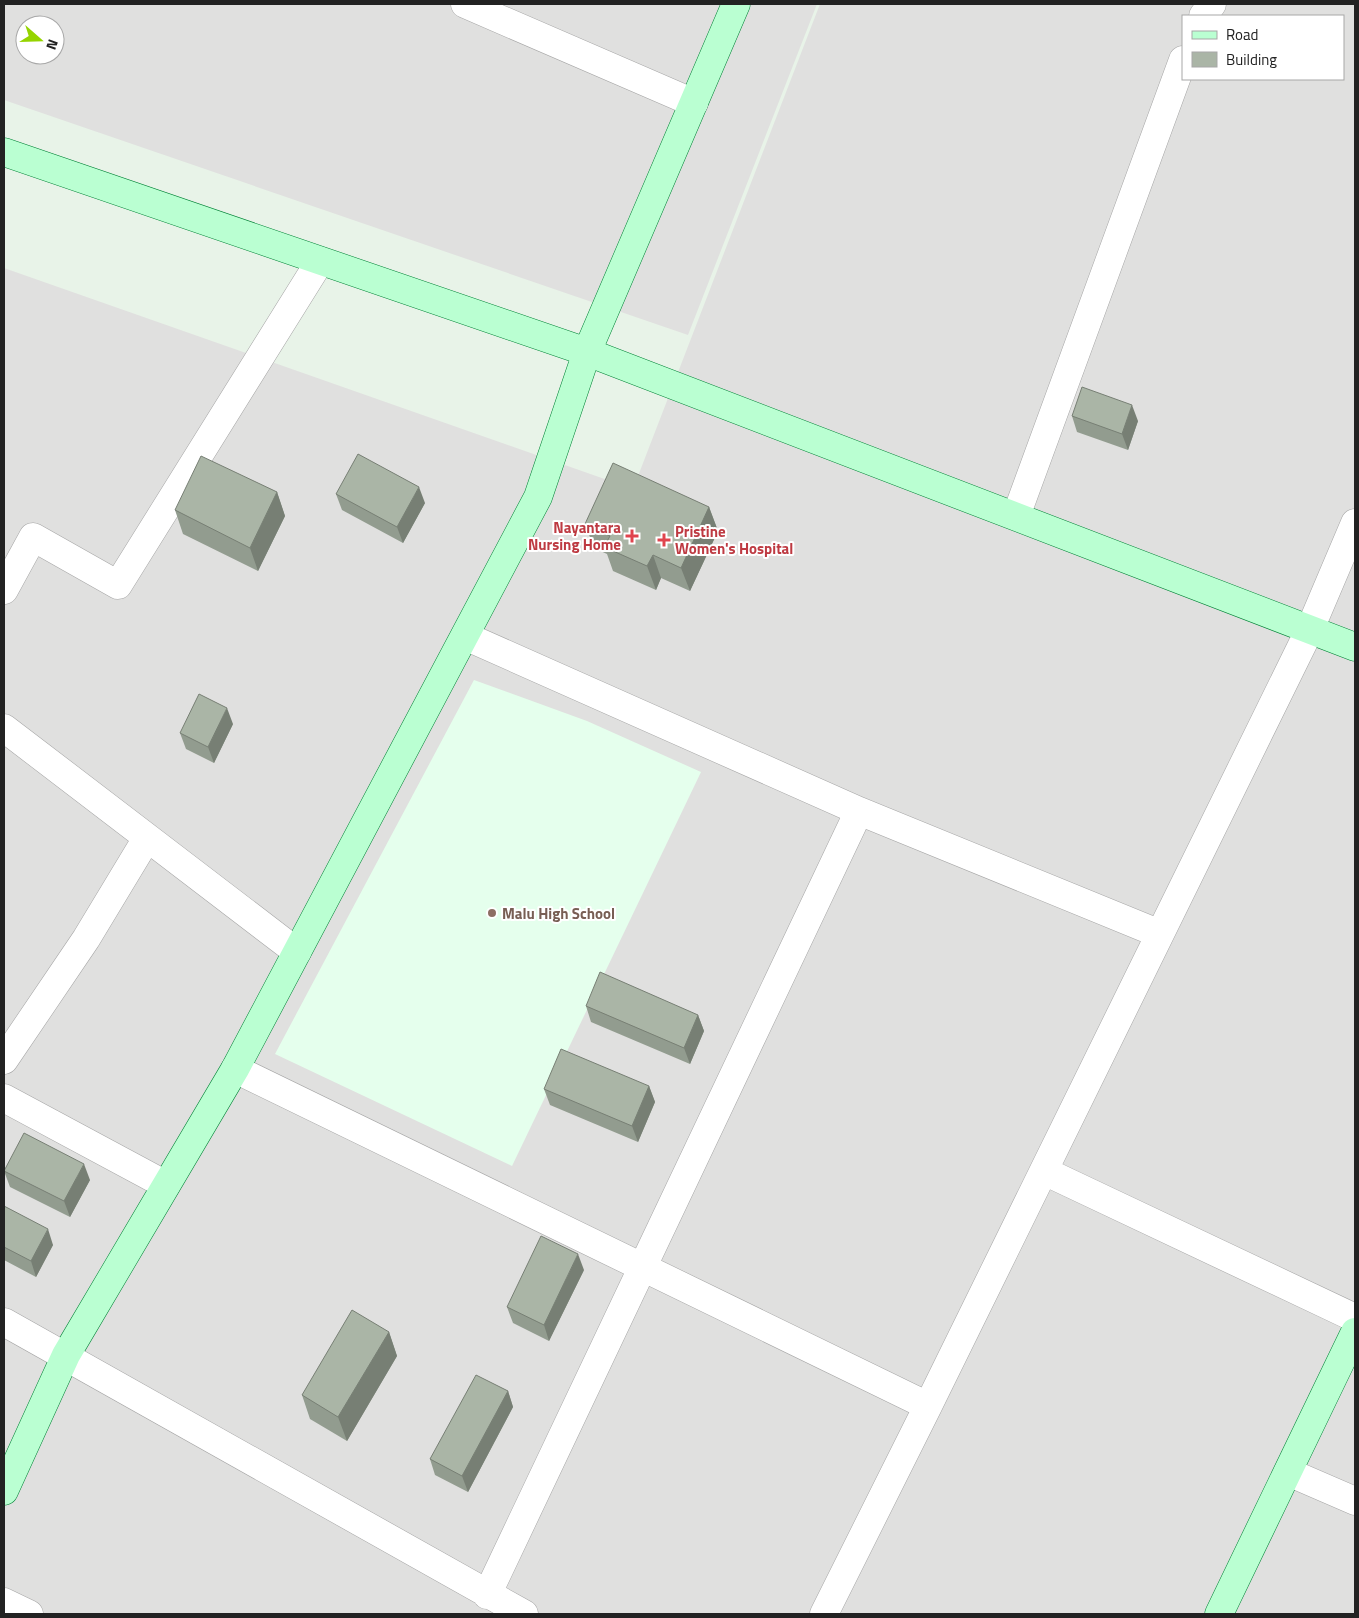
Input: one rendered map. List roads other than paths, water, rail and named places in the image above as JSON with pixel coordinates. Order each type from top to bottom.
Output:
[{"type":"street","points":[[465,4],[694,103]]},
{"type":"street","points":[[4,1491],[66,1355],[235,1069],[538,497],[587,352],[736,4]]},
{"type":"street","points":[[1205,15],[1212,4]]},
{"type":"street","points":[[1016,516],[1182,63]]},
{"type":"street","points":[[4,152],[587,352],[1355,647]]},
{"type":"street","points":[[4,590],[33,537],[118,585],[320,261]]},
{"type":"street","points":[[824,1614],[1310,629],[1355,523]]},
{"type":"street","points":[[465,636],[859,811],[1160,934]]},
{"type":"street","points":[[4,728],[297,952]]},
{"type":"street","points":[[487,1595],[859,811]]},
{"type":"street","points":[[4,1060],[86,939],[147,838]]},
{"type":"street","points":[[235,1069],[928,1406]]},
{"type":"street","points":[[4,1098],[166,1185]]},
{"type":"street","points":[[1044,1170],[1355,1318]]},
{"type":"street","points":[[4,1322],[66,1355],[487,1595],[524,1614]]},
{"type":"street","points":[[1219,1614],[1355,1332]]},
{"type":"street","points":[[1288,1472],[1355,1501]]},
{"type":"street","points":[[4,1602],[29,1614]]},
{"type":"place","name":"Nayantara Nursing Home","points":[[632,536]]},
{"type":"place","name":"Pristine Women's Hospital","points":[[664,540]]},
{"type":"place","name":"Malu High School","points":[[492,913]]}]
